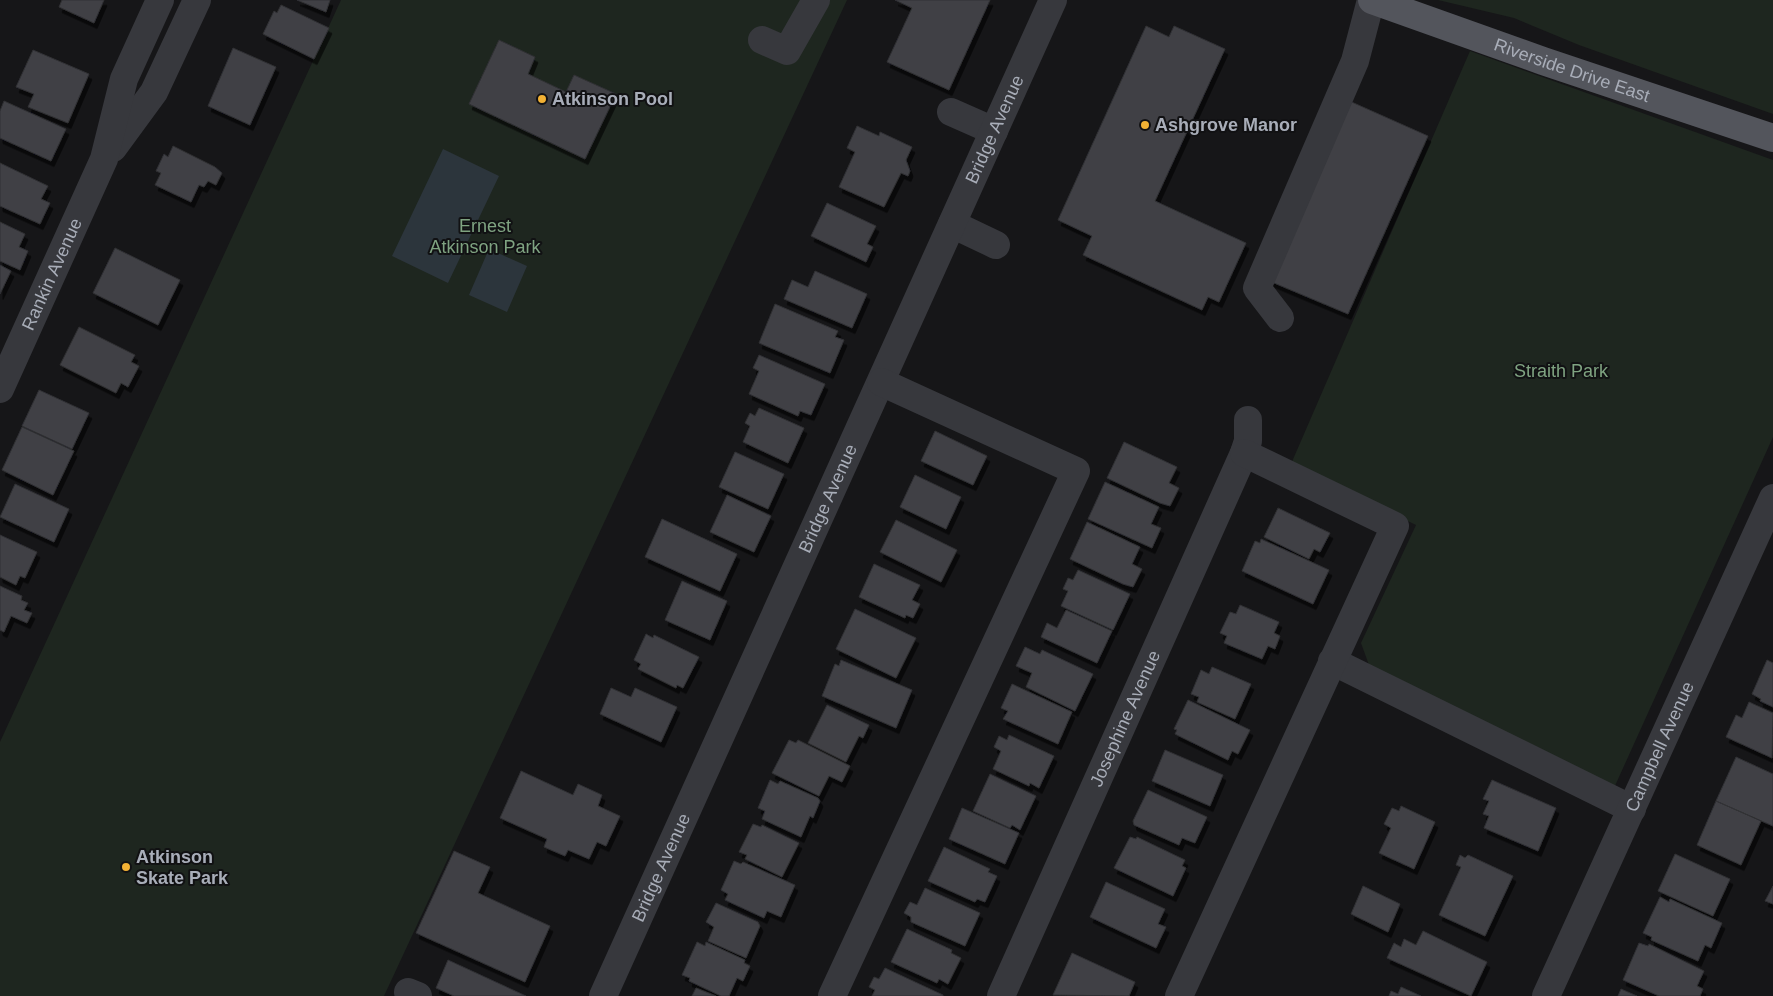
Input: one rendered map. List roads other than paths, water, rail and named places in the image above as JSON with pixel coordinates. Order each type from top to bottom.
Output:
[{"type":"main road","name":"Riverside Drive East","points":[[1371,0],[1544,61],[1773,138]]},
{"type":"street","name":"Rankin Avenue","points":[[0,389],[104,159],[124,79],[160,0]]},
{"type":"street","name":"Rankin Avenue","points":[[104,159],[154,92],[197,0]]},
{"type":"street","points":[[762,40],[787,52],[816,0]]},
{"type":"street","name":"Bridge Avenue","points":[[603,996],[1053,0]]},
{"type":"street","points":[[1280,318],[1257,288],[1355,61],[1371,0]]},
{"type":"street","points":[[951,112],[994,131]]},
{"type":"street","points":[[952,224],[996,245]]},
{"type":"street","points":[[832,996],[1076,472],[881,382]]},
{"type":"street","name":"Josephine Avenue","points":[[1001,996],[1247,438],[1395,526],[1332,661]]},
{"type":"street","name":"Campbell Avenue","points":[[1546,996],[1773,498]]},
{"type":"street","points":[[1179,996],[1332,661],[1632,809]]},
{"type":"place","name":"Atkinson Pool","points":[[542,99]]},
{"type":"place","name":"Ashgrove Manor","points":[[1145,125]]},
{"type":"place","name":"Atkinson Skate Park","points":[[126,867]]},
{"type":"park label","name":"Ernest Atkinson Park","points":[[485,236]]},
{"type":"park label","name":"Straith Park","points":[[1561,371]]}]
